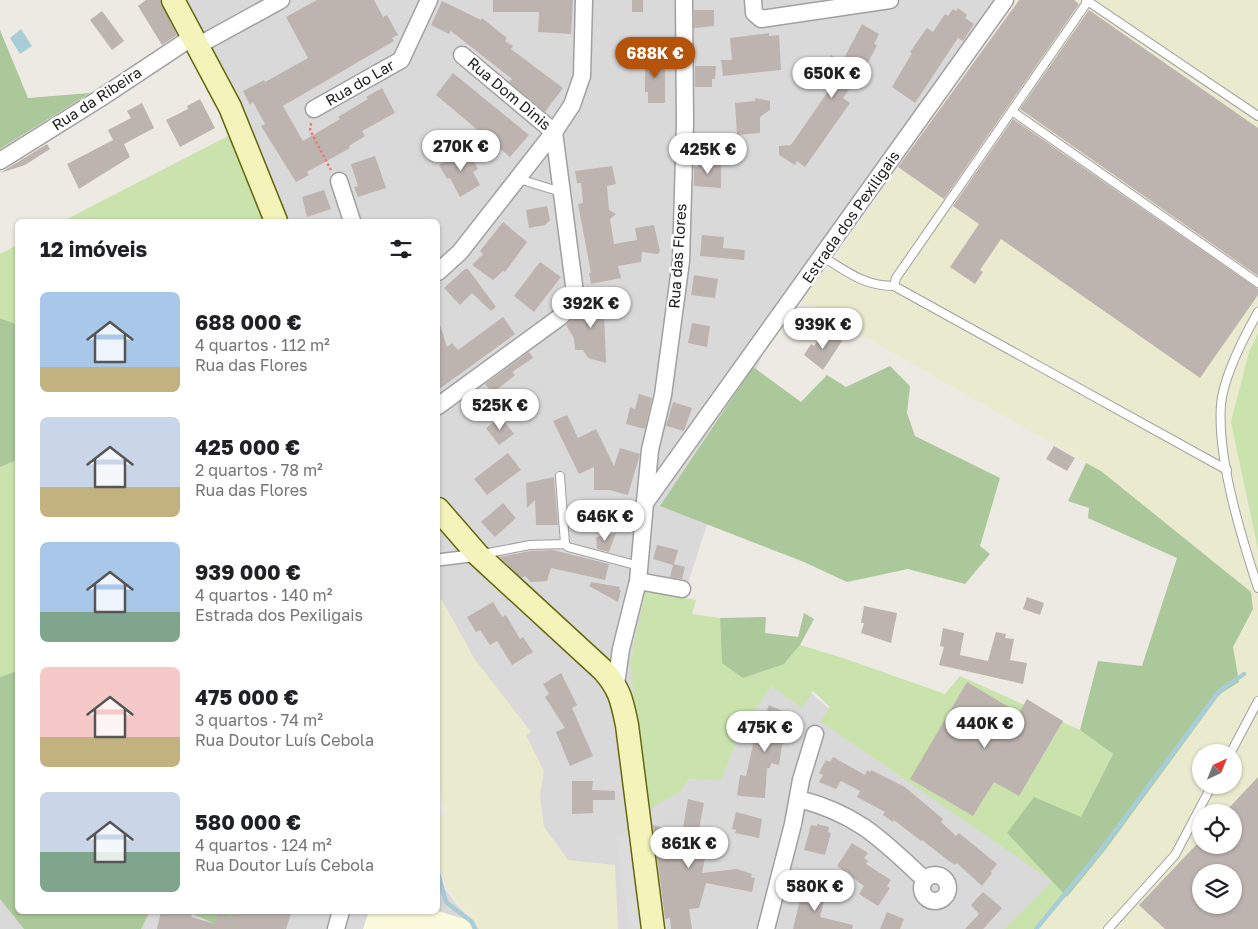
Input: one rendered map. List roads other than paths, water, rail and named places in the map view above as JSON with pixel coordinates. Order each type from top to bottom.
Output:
[{"type":"main road","points":[[173,0],[196,40],[247,146],[275,219]]},
{"type":"main road","points":[[440,511],[478,555],[616,684],[621,695],[627,725],[653,929]]},
{"type":"street","name":"Rua da Ribeira","points":[[0,162],[196,40],[281,0]]},
{"type":"street","name":"Rua do Lar","points":[[314,110],[401,60],[429,0]]},
{"type":"street","points":[[440,405],[569,309],[575,293],[554,132],[572,105],[582,76],[584,0]]},
{"type":"street","name":"Rua das Flores","points":[[645,503],[650,450],[663,395],[681,261],[685,123],[684,0]]},
{"type":"street","points":[[753,0],[754,13],[760,19],[890,0]]},
{"type":"street","name":"Estrada dos Pexiligais","points":[[645,503],[823,257],[1005,0]]},
{"type":"street","name":"Rua Dom Dinis","points":[[440,270],[460,252],[554,132],[462,55]]},
{"type":"street","points":[[339,181],[351,219]]},
{"type":"street","points":[[616,684],[638,573],[645,503]]},
{"type":"street","points":[[440,560],[478,555]]},
{"type":"street","points":[[638,573],[682,589]]},
{"type":"street","points":[[766,929],[799,799],[801,780],[815,734]]},
{"type":"street","points":[[799,799],[824,805],[865,826],[925,880]]},
{"type":"street","points":[[336,929],[340,914]]},
{"type":"lane","points":[[894,286],[896,278],[1087,0],[1258,116]]},
{"type":"lane","points":[[1012,111],[1258,283]]},
{"type":"lane","points":[[519,179],[561,192]]},
{"type":"lane","points":[[823,257],[865,283],[877,286],[894,286],[1227,470]]},
{"type":"lane","points":[[1258,312],[1239,347],[1222,402],[1222,426],[1227,470],[1245,549],[1258,588]]},
{"type":"lane","points":[[560,476],[564,544]]},
{"type":"lane","points":[[478,555],[530,545],[564,544],[638,573]]},
{"type":"lane","points":[[1235,744],[1258,701]]},
{"type":"lane","points":[[1108,929],[1175,855],[1207,794]]},
{"type":"water","points":[[21,29],[32,46],[20,54],[10,38]]},
{"type":"waterway","points":[[1036,929],[1098,854],[1219,691],[1244,674]]},
{"type":"waterway","points":[[440,880],[446,902],[472,922],[475,929]]}]
